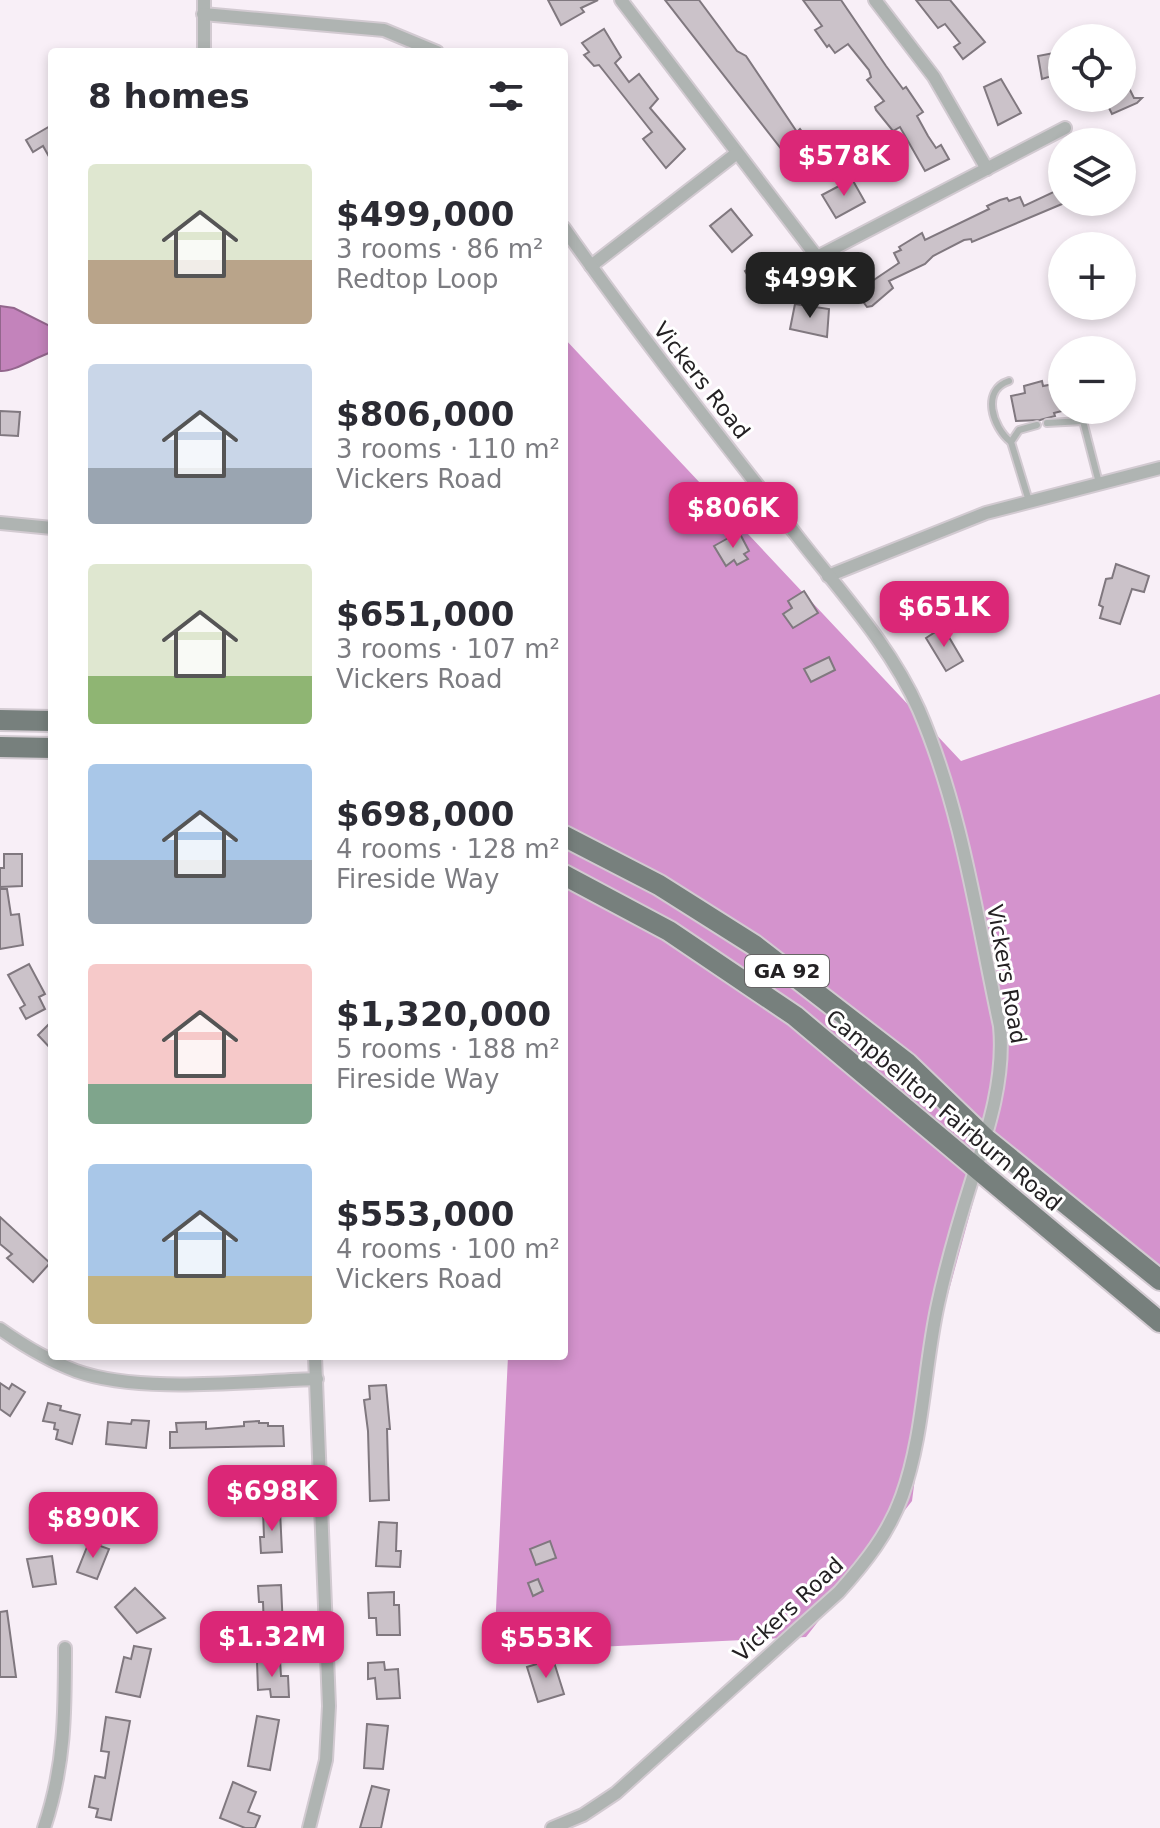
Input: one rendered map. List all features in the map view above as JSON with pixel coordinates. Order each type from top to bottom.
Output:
[{"type":"main road","points":[[0,720],[48,721]]},
{"type":"main road","points":[[0,747],[48,748]]},
{"type":"main road","name":"Campbellton Fairburn Road","points":[[568,838],[659,885],[754,945],[907,1063],[986,1139],[1160,1280]]},
{"type":"main road","name":"Campbellton Fairburn Road","points":[[568,877],[669,931],[754,987],[834,1048],[1160,1322]]},
{"type":"street","points":[[621,0],[817,257],[1048,137]]},
{"type":"street","points":[[875,0],[934,77],[987,169]]},
{"type":"street","points":[[204,48],[203,7],[384,30],[427,48]]},
{"type":"street","points":[[591,266],[737,153]]},
{"type":"street","name":"Vickers Road","points":[[552,1828],[583,1815],[616,1793],[839,1592],[885,1534],[901,1498],[912,1461],[936,1309],[947,1262],[986,1139],[1003,1051],[943,770],[917,707],[881,645],[618,306],[568,234]]},
{"type":"street","points":[[828,576],[986,513],[1160,468]]},
{"type":"street","points":[[0,523],[48,528]]},
{"type":"street","points":[[0,1329],[28,1349],[48,1358]]},
{"type":"street","points":[[52,1360],[78,1372],[128,1382],[317,1379]]},
{"type":"street","points":[[309,1828],[326,1760],[329,1706],[315,1360]]},
{"type":"street","points":[[44,1828],[54,1798],[64,1737],[65,1648]]},
{"type":"lane","points":[[1009,381],[999,385],[991,399],[999,430],[1011,442],[1029,501]]},
{"type":"lane","points":[[1084,424],[1099,483]]},
{"type":"lane","points":[[1011,442],[1019,430],[1037,425]]},
{"type":"shaded area","points":[[0,306],[14,308],[48,325],[48,354],[0,371]]},
{"type":"shaded area","points":[[568,342],[961,761],[1160,694],[1160,1290],[989,1144],[931,1356],[912,1501],[806,1637],[494,1652],[508,1360],[568,1360]]},
{"type":"building","points":[[548,0],[598,0],[581,8],[584,12],[561,25]]},
{"type":"building","points":[[665,0],[699,0],[737,51],[746,56],[797,132],[800,129],[822,158],[800,173]]},
{"type":"building","points":[[803,0],[841,0],[886,66],[903,89],[906,87],[923,112],[917,116],[928,136],[936,148],[941,145],[949,159],[925,171],[900,127],[893,131],[876,110],[875,107],[884,101],[867,80],[871,77],[869,70],[848,44],[835,53],[829,45],[827,47],[815,30],[822,26]]},
{"type":"building","points":[[916,0],[950,0],[985,42],[963,59],[954,47],[960,43],[945,24],[938,28]]},
{"type":"building","points":[[604,29],[621,57],[615,63],[629,82],[639,74],[658,99],[650,108],[685,149],[666,168],[643,139],[652,132],[599,65],[594,66],[584,55],[589,52],[582,43]]},
{"type":"building","points":[[1048,54],[1048,77],[1042,79],[1038,56]]},
{"type":"building","points":[[1001,79],[1021,113],[998,125],[984,87]]},
{"type":"building","points":[[48,127],[48,155],[43,146],[33,152],[26,140]]},
{"type":"building","points":[[852,179],[865,202],[836,218],[822,195]]},
{"type":"building","points":[[1048,195],[1048,210],[972,242],[971,239],[964,240],[933,256],[925,264],[889,281],[893,288],[872,306],[867,307],[856,292],[899,263],[894,253],[922,233],[925,240],[1007,198],[1009,201],[1020,197],[1024,206]]},
{"type":"building","points":[[731,209],[752,235],[732,252],[710,226]]},
{"type":"building","points":[[767,257],[785,285],[763,300],[745,271]]},
{"type":"building","points":[[795,304],[829,309],[827,337],[790,329]]},
{"type":"building","points":[[1042,381],[1043,386],[1048,385],[1048,418],[1016,421],[1011,396],[1025,393],[1024,386]]},
{"type":"building","points":[[0,411],[20,412],[18,436],[0,435]]},
{"type":"building","points":[[739,532],[749,551],[744,554],[748,559],[737,565],[734,560],[726,566],[714,546]]},
{"type":"building","points":[[1116,564],[1149,576],[1144,592],[1132,589],[1120,624],[1100,618],[1103,607],[1099,605],[1106,579],[1112,578]]},
{"type":"building","points":[[804,591],[818,613],[793,628],[783,614],[792,608],[788,601]]},
{"type":"building","points":[[943,627],[963,661],[946,671],[926,638]]},
{"type":"building","points":[[829,657],[835,670],[811,682],[804,669]]},
{"type":"building","points":[[4,854],[22,854],[22,886],[0,887]]},
{"type":"building","points":[[0,889],[7,889],[11,915],[19,914],[23,945],[0,949]]},
{"type":"building","points":[[29,964],[45,994],[39,997],[45,1009],[26,1019],[20,1008],[25,1005],[8,975]]},
{"type":"building","points":[[48,1025],[48,1046],[38,1035]]},
{"type":"building","points":[[0,1217],[48,1261],[48,1265],[33,1282],[7,1258],[12,1254],[0,1244]]},
{"type":"building","points":[[0,1383],[9,1389],[12,1384],[25,1392],[10,1416],[0,1409]]},
{"type":"building","points":[[386,1385],[390,1429],[387,1429],[389,1500],[370,1501],[364,1400],[370,1399],[369,1386]]},
{"type":"building","points":[[48,1403],[80,1415],[72,1444],[56,1439],[58,1430],[54,1429],[55,1423],[43,1421]]},
{"type":"building","points":[[132,1420],[149,1421],[146,1448],[106,1444],[108,1422],[131,1424]]},
{"type":"building","points":[[206,1422],[206,1429],[244,1426],[244,1422],[268,1423],[268,1426],[283,1426],[284,1446],[170,1448],[170,1432],[177,1432],[176,1423]]},
{"type":"building","points":[[263,1511],[280,1511],[282,1552],[261,1553]]},
{"type":"building","points":[[379,1522],[397,1523],[396,1551],[401,1551],[400,1567],[376,1566]]},
{"type":"building","points":[[550,1541],[556,1558],[536,1565],[530,1549]]},
{"type":"building","points":[[89,1542],[109,1549],[97,1579],[77,1572]]},
{"type":"building","points":[[52,1556],[56,1584],[33,1587],[27,1559]]},
{"type":"building","points":[[538,1579],[543,1591],[533,1596],[528,1583]]},
{"type":"building","points":[[281,1585],[283,1628],[264,1629],[263,1602],[259,1602],[258,1586]]},
{"type":"building","points":[[135,1588],[165,1618],[137,1633],[115,1607]]},
{"type":"building","points":[[394,1592],[394,1605],[399,1605],[400,1635],[377,1635],[376,1618],[369,1618],[368,1593]]},
{"type":"building","points":[[7,1611],[16,1677],[0,1677],[0,1612]]},
{"type":"building","points":[[134,1646],[151,1649],[140,1697],[116,1692],[124,1657],[131,1659]]},
{"type":"building","points":[[553,1659],[564,1694],[538,1702],[527,1667]]},
{"type":"building","points":[[280,1660],[281,1676],[288,1676],[289,1697],[271,1697],[270,1689],[258,1690],[257,1661]]},
{"type":"building","points":[[384,1662],[385,1670],[398,1669],[400,1698],[377,1699],[375,1678],[368,1679],[368,1663]]},
{"type":"building","points":[[257,1716],[279,1720],[270,1770],[248,1766]]},
{"type":"building","points":[[106,1717],[130,1721],[111,1820],[96,1817],[98,1809],[89,1807],[95,1776],[105,1778],[109,1752],[101,1751]]},
{"type":"building","points":[[367,1724],[388,1726],[383,1769],[364,1768]]},
{"type":"building","points":[[233,1782],[256,1792],[248,1812],[260,1816],[255,1828],[245,1828],[220,1818]]},
{"type":"building","points":[[372,1786],[389,1790],[381,1828],[360,1828]]}]
